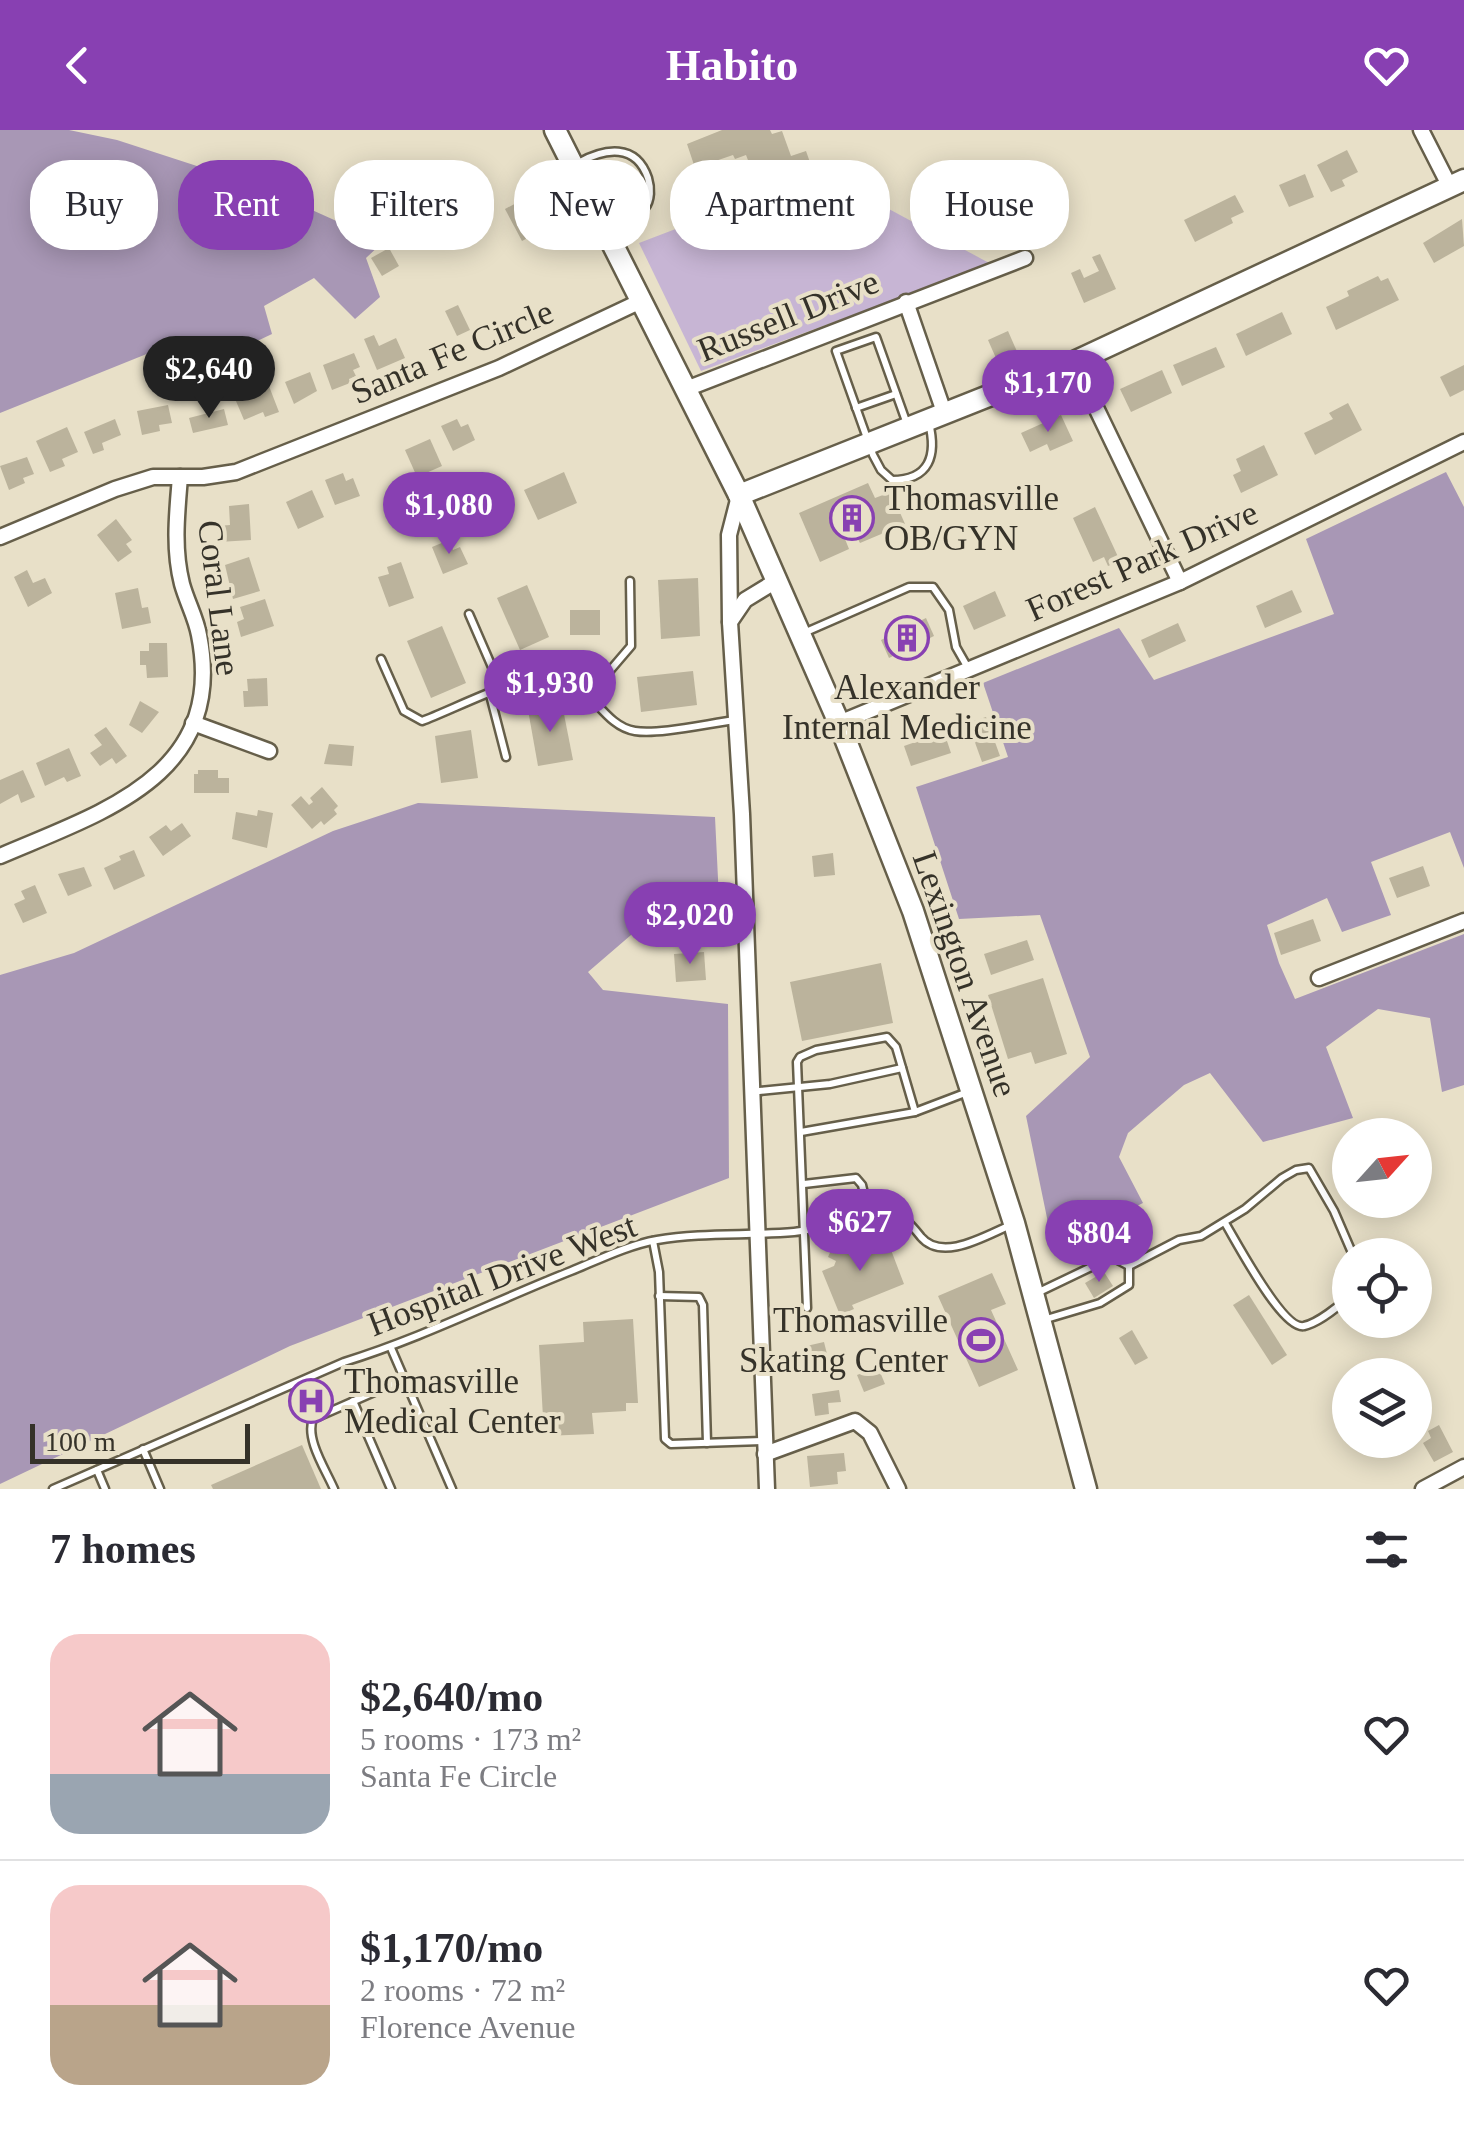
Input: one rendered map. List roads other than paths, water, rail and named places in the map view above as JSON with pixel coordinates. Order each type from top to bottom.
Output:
[{"type":"main road","name":"Lexington Avenue","points":[[555,130],[569,160]]},
{"type":"main road","points":[[739,495],[1074,362],[1457,183]]},
{"type":"main road","name":"Lexington Avenue","points":[[616,250],[739,495],[839,724],[913,911],[1014,1224],[1086,1489]]},
{"type":"street","points":[[1421,130],[1457,183]]},
{"type":"street","name":"Russell Drive","points":[[686,389],[1025,258]]},
{"type":"street","name":"Santa Fe Circle","points":[[0,538],[153,477],[236,472],[499,368],[641,301]]},
{"type":"street","points":[[906,302],[928,422]]},
{"type":"street","points":[[1074,362],[1180,582]]},
{"type":"street","name":"Forest Park Drive","points":[[839,724],[1180,582],[1464,442]]},
{"type":"street","name":"Coral Lane","points":[[0,856],[126,800],[155,780],[180,750],[200,708],[204,672],[199,633],[182,585],[176,550],[180,477]]},
{"type":"street","points":[[739,495],[729,535],[730,622],[767,1489]]},
{"type":"street","points":[[730,622],[745,600],[776,581]]},
{"type":"street","points":[[192,723],[269,750]]},
{"type":"street","points":[[1319,978],[1464,922]]},
{"type":"street","points":[[765,1448],[855,1420],[870,1433],[898,1489]]},
{"type":"street","points":[[1423,1489],[1464,1467]]},
{"type":"lane","points":[[583,160],[618,150],[636,160]]},
{"type":"lane","points":[[876,337],[896,394],[928,422],[934,445],[924,469],[915,477],[892,480],[881,470],[869,445],[836,351],[876,337]]},
{"type":"lane","points":[[856,408],[896,394]]},
{"type":"lane","points":[[589,695],[631,646],[630,581]]},
{"type":"lane","points":[[800,635],[909,587],[933,587],[949,610],[956,647],[968,670]]},
{"type":"lane","points":[[469,614],[502,690]]},
{"type":"lane","points":[[381,659],[404,711],[422,721],[550,674],[570,680],[618,724],[635,731],[737,720]]},
{"type":"lane","points":[[490,694],[506,757]]},
{"type":"lane","points":[[807,1308],[800,1056],[887,1037],[896,1047],[915,1112]]},
{"type":"lane","points":[[750,1092],[798,1088],[902,1068]]},
{"type":"lane","points":[[801,1132],[915,1112],[971,1090]]},
{"type":"lane","points":[[1128,1266],[1179,1240],[1201,1236],[1266,1194],[1282,1178],[1309,1168],[1346,1238]]},
{"type":"lane","points":[[804,1184],[856,1178],[862,1186],[869,1215],[893,1214],[906,1220],[926,1243],[937,1248],[952,1247],[1014,1224]]},
{"type":"lane","name":"Hospital Drive West","points":[[52,1489],[344,1362],[390,1348],[556,1276],[653,1240],[806,1230],[869,1215]]},
{"type":"lane","points":[[1225,1223],[1279,1310],[1294,1326],[1304,1326],[1332,1308]]},
{"type":"lane","points":[[653,1240],[659,1296],[662,1432],[671,1444],[765,1448]]},
{"type":"lane","points":[[1034,1295],[1112,1257],[1128,1266]]},
{"type":"lane","points":[[1041,1321],[1100,1303],[1130,1285],[1128,1266]]},
{"type":"lane","points":[[659,1296],[693,1295],[703,1305],[708,1443]]},
{"type":"lane","points":[[390,1348],[452,1489]]},
{"type":"lane","points":[[334,1489],[310,1426],[313,1420],[404,1379]]},
{"type":"lane","points":[[354,1402],[391,1489]]},
{"type":"lane","points":[[143,1449],[160,1489]]},
{"type":"lane","points":[[97,1470],[105,1489]]},
{"type":"place","name":"Thomasville OB/GYN","points":[[852,518]]},
{"type":"place","name":"Alexander Internal Medicine","points":[[907,638]]},
{"type":"place","name":"Thomasville Skating Center","points":[[981,1340]]},
{"type":"place","name":"Thomasville Medical Center","points":[[311,1401]]}]
